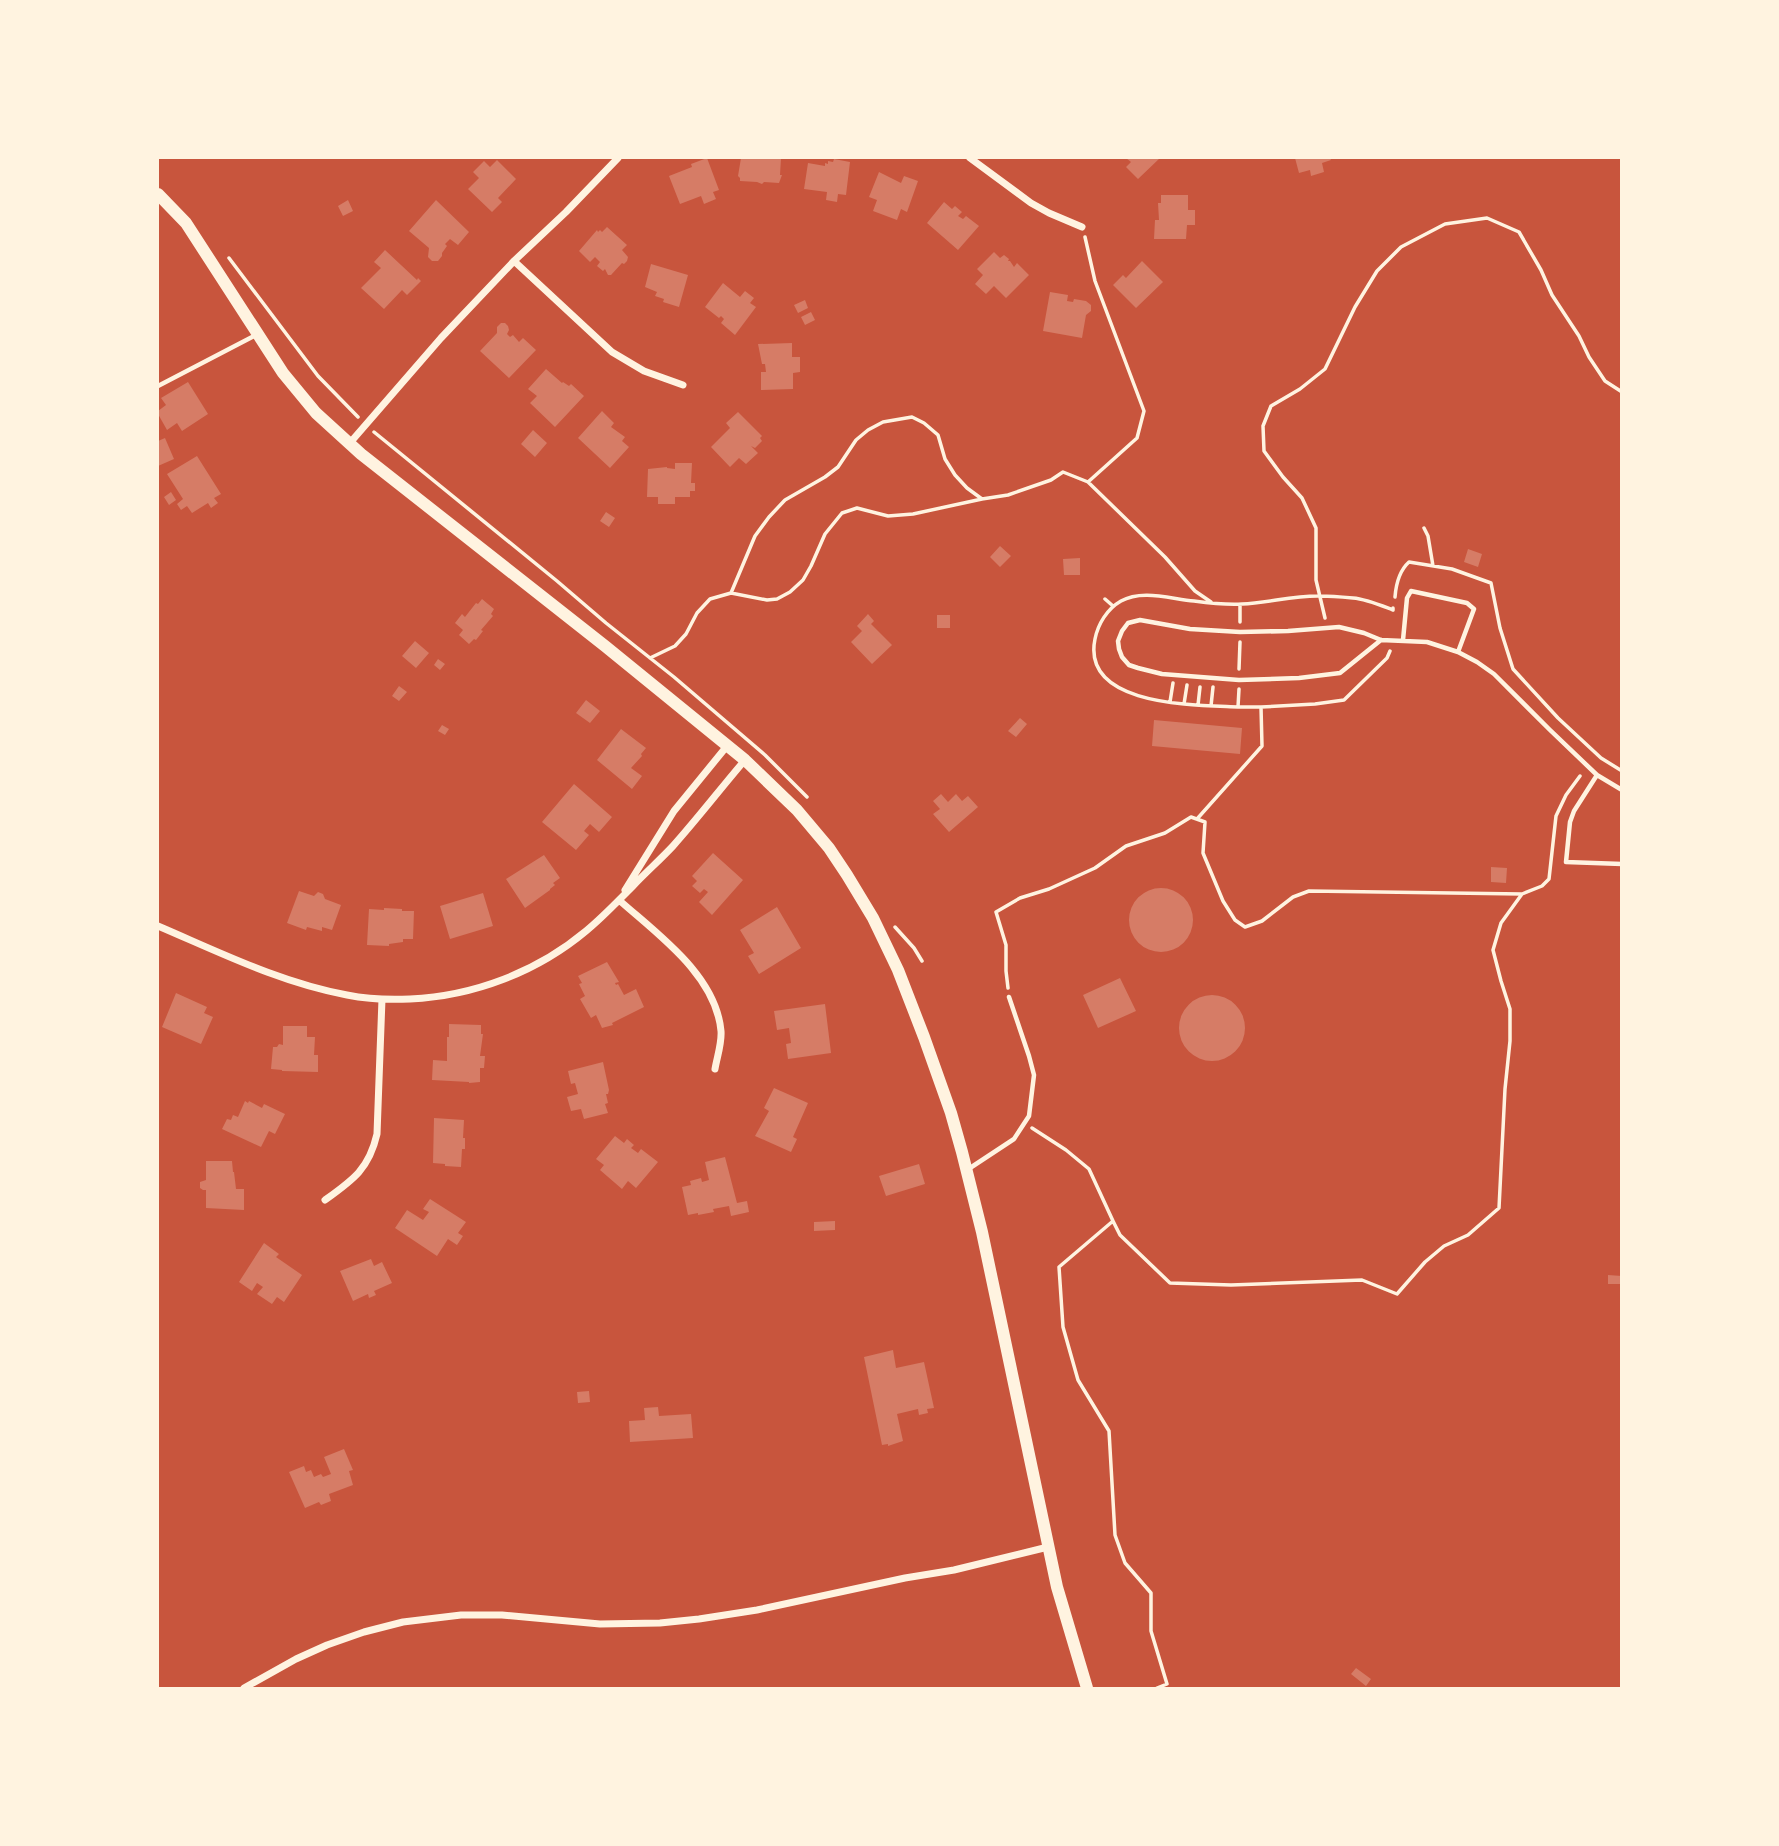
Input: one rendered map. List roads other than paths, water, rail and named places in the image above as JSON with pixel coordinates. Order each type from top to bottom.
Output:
[{"type":"main road","points":[[158,194],[187,223],[283,373],[316,413],[349,444],[745,760],[797,810],[829,848],[873,918],[898,970],[924,1037],[951,1113],[967,1170],[1057,1587],[1087,1689]]},
{"type":"street","points":[[349,444],[441,338],[618,158]]},
{"type":"street","points":[[970,158],[1031,203],[1082,227]]},
{"type":"street","points":[[514,261],[612,352],[644,371],[682,385]]},
{"type":"street","points":[[619,900],[674,811],[727,746]]},
{"type":"street","points":[[158,926],[278,976],[348,996],[382,999],[427,998],[467,992],[510,977],[555,954],[585,932],[674,845],[745,760]]},
{"type":"street","points":[[619,900],[672,946],[706,987],[721,1032],[715,1069]]},
{"type":"street","points":[[325,1200],[363,1168],[373,1152],[377,1133],[382,999]]},
{"type":"street","points":[[244,1689],[296,1659],[327,1645],[403,1622],[461,1615],[502,1615],[600,1624],[699,1619],[954,1570],[1048,1547]]},
{"type":"lane","points":[[158,386],[257,334]]},
{"type":"lane","points":[[1403,640],[1411,591],[1467,603],[1474,609],[1458,652]]},
{"type":"lane","points":[[1381,640],[1340,673],[1299,678],[1239,680],[1175,675],[1138,668],[1122,657],[1118,641],[1128,623],[1140,620],[1190,629],[1240,632],[1288,631],[1328,626],[1364,633],[1381,640],[1426,642],[1458,652],[1494,674],[1597,775],[1622,790]]},
{"type":"lane","points":[[1597,775],[1570,822],[1566,862],[1622,864]]},
{"type":"lane","points":[[967,1170],[1014,1139],[1029,1116],[1034,1075],[1009,997]]}]
